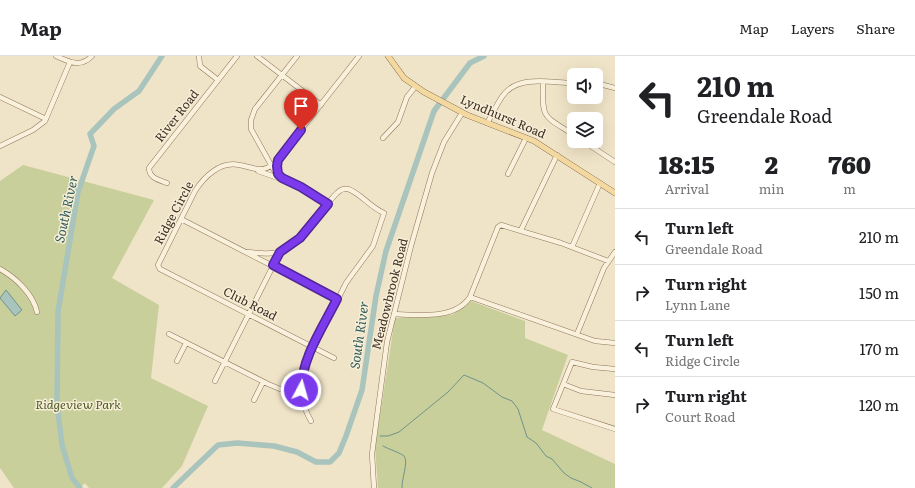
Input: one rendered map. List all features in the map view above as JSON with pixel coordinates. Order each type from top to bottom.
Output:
[{"type":"main road","name":"Lyndhurst Road","points":[[388,56],[399,73],[415,87],[462,113],[526,138],[557,155],[615,193]]},
{"type":"street","points":[[56,56],[70,62],[83,63],[92,56]]},
{"type":"street","points":[[199,56],[200,66],[218,80]]},
{"type":"street","name":"River Road","points":[[167,183],[153,177],[150,174],[149,168],[237,56]]},
{"type":"street","points":[[257,56],[321,105]]},
{"type":"street","points":[[282,75],[297,56]]},
{"type":"street","points":[[259,171],[271,167],[278,160],[359,56]]},
{"type":"street","points":[[0,146],[38,127],[46,119],[70,62]]},
{"type":"street","name":"Ridge Circle","points":[[282,75],[255,109],[250,120],[251,129],[266,159],[271,167],[284,180]]},
{"type":"street","points":[[487,123],[502,97],[512,87],[525,82],[567,83]]},
{"type":"street","points":[[543,82],[544,114],[567,130]]},
{"type":"street","points":[[603,85],[615,88]]},
{"type":"street","points":[[383,138],[398,122],[407,97],[415,87]]},
{"type":"street","points":[[0,97],[46,119]]},
{"type":"street","name":"Meadowbrook Road","points":[[374,488],[372,462],[374,431],[384,357],[394,314],[432,173],[444,142],[462,113]]},
{"type":"street","points":[[508,174],[526,138]]},
{"type":"street","points":[[594,148],[615,162]]},
{"type":"street","points":[[521,230],[557,155]]},
{"type":"street","points":[[259,171],[265,165],[266,159],[278,160]]},
{"type":"street","points":[[278,160],[277,169],[279,176]]},
{"type":"street","name":"Ridge Circle","points":[[158,266],[199,186],[215,171],[232,164],[259,171],[301,187],[328,204]]},
{"type":"street","points":[[572,247],[600,183]]},
{"type":"street","points":[[215,381],[280,252],[300,238],[338,192],[346,189],[351,190],[376,209],[384,213],[373,246],[351,275],[337,299],[304,367],[301,390],[304,404],[311,421]]},
{"type":"street","points":[[181,219],[248,252],[337,299]]},
{"type":"street","points":[[394,314],[451,312],[461,306],[470,297],[498,229],[503,224],[572,247],[608,261]]},
{"type":"street","points":[[248,252],[260,254],[280,252]]},
{"type":"street","points":[[577,334],[608,261],[615,252]]},
{"type":"street","name":"Club Road","points":[[158,266],[160,269],[334,358]]},
{"type":"street","points":[[0,268],[26,291],[37,312]]},
{"type":"street","points":[[470,297],[595,341],[615,343]]},
{"type":"street","points":[[169,334],[263,382],[280,389],[301,390]]},
{"type":"street","points":[[177,361],[186,343]]},
{"type":"street","points":[[615,369],[592,367],[574,362],[553,409],[615,429]]},
{"type":"street","points":[[254,400],[263,382]]},
{"type":"street","points":[[563,384],[586,392],[615,395]]},
{"type":"green space","name":"Ridgeview Park","points":[[23,165],[154,200],[112,278],[159,305],[151,378],[208,406],[182,466],[162,488],[89,488],[85,483],[80,488],[14,488],[0,468],[0,181]]},
{"type":"green space","points":[[471,301],[525,321],[525,338],[568,355],[542,430],[615,464],[615,488],[378,488],[375,447],[395,318],[452,315]]},
{"type":"water","points":[[6,290],[22,310],[15,316],[0,298]]},
{"type":"waterway","name":"South River","points":[[80,488],[72,478],[62,445],[57,404],[58,312],[78,192],[94,146],[90,134],[114,109],[139,91],[162,56]]},
{"type":"waterway","name":"South River","points":[[173,488],[218,445],[237,443],[274,446],[297,452],[316,462],[330,462],[339,453],[362,390],[376,296],[386,251],[434,111],[470,63],[484,56]]},
{"type":"waterway","points":[[380,436],[388,436],[399,432],[448,392],[464,375],[483,383],[502,397],[512,401],[518,409],[527,437],[536,443],[546,456],[552,459],[564,473],[592,488]]},
{"type":"waterway","points":[[383,446],[404,456],[406,462],[402,488]]},
{"type":"route","points":[[301,130],[278,160],[277,172],[284,180],[301,187],[328,204],[294,244],[280,252],[273,265],[337,299],[306,362],[302,374],[301,390]]}]
